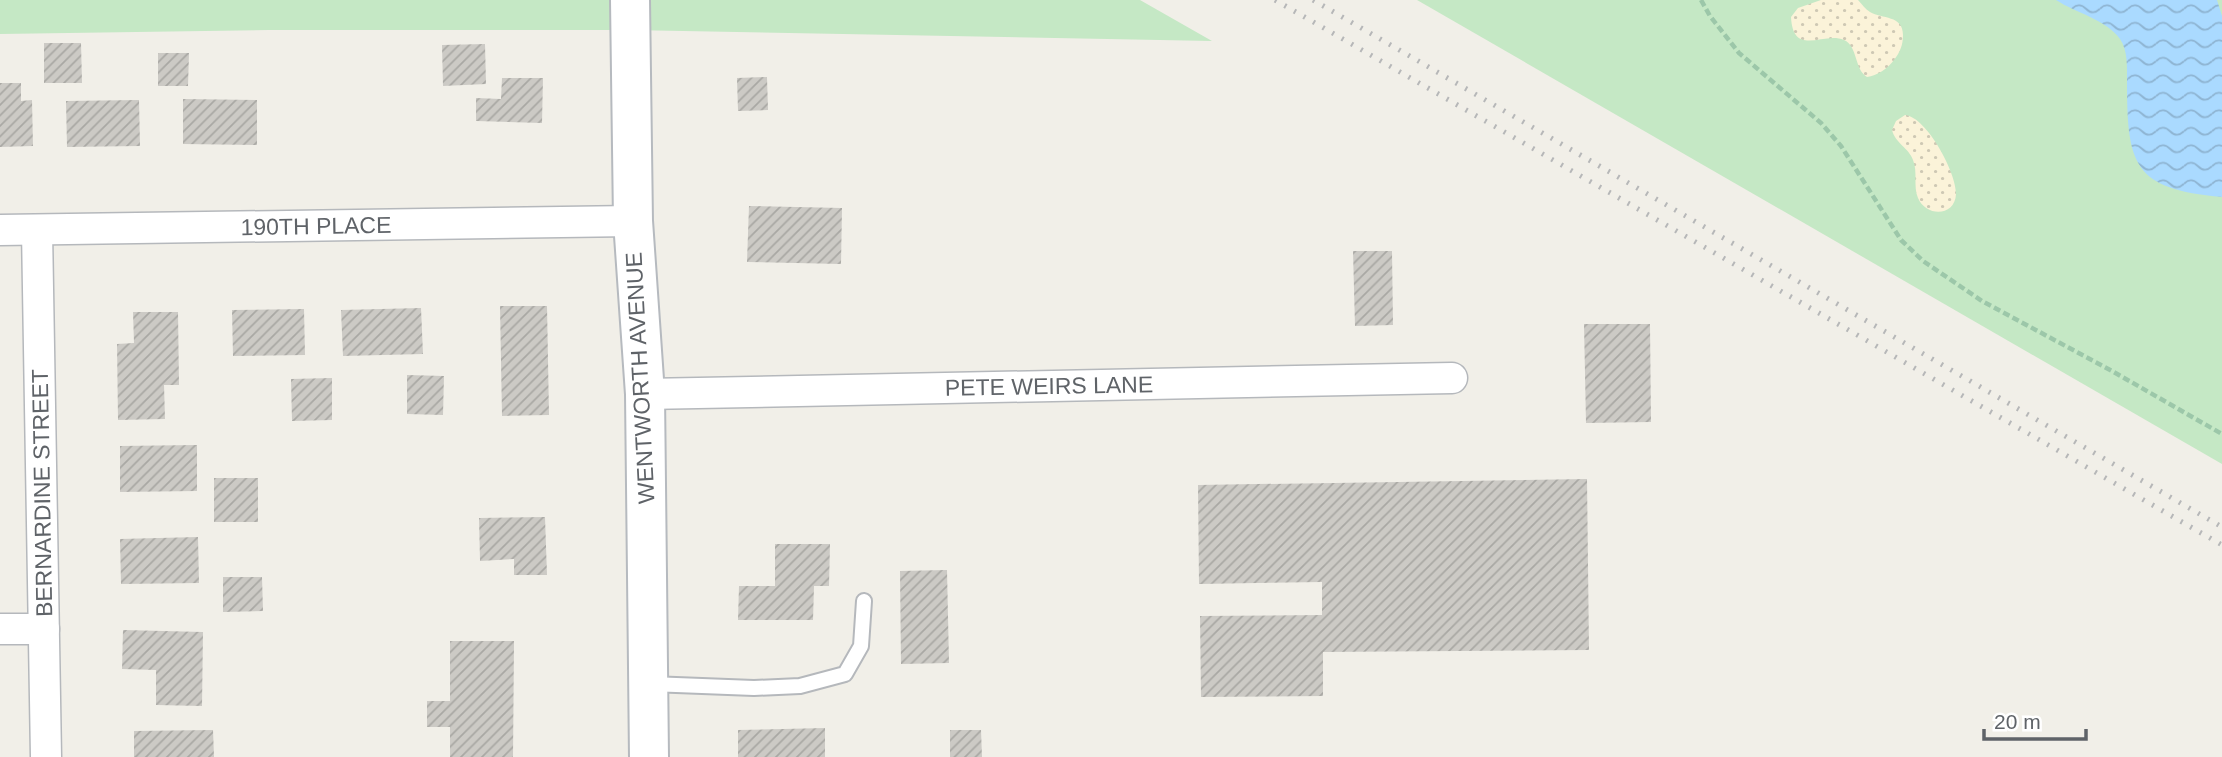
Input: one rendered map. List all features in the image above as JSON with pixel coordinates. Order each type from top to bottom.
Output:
[{"type":"street","name":"WENTWORTH AVENUE","points":[[630,0],[632,221],[645,394],[649,757]]},
{"type":"street","name":"190TH PLACE","points":[[0,230],[632,221]]},
{"type":"street","name":"BERNARDINE STREET","points":[[37,230],[46,757]]},
{"type":"street","name":"PETE WEIRS LANE","points":[[645,394],[1452,378]]},
{"type":"street","points":[[0,629],[44,629]]},
{"type":"lane","points":[[648,684],[800,686],[845,674],[861,646],[864,601]]},
{"type":"path","points":[[1701,0],[1739,53],[1812,115],[1841,146],[1900,240],[1923,261],[1982,301],[2222,434]]},
{"type":"green space","points":[[0,0],[1140,0],[1212,41],[629,30],[269,30],[0,34]]},
{"type":"green space","points":[[1417,0],[2222,0],[2222,464]]},
{"type":"sand","points":[[1821,0],[1858,0],[1870,12],[1900,24],[1902,42],[1892,63],[1867,77],[1860,69],[1852,47],[1844,40],[1828,38],[1811,41],[1797,37],[1791,17],[1798,8]]},
{"type":"sand","points":[[1905,115],[1914,118],[1931,136],[1952,174],[1956,194],[1951,207],[1946,210],[1940,212],[1927,209],[1918,198],[1913,160],[1892,130],[1896,121]]},
{"type":"water","points":[[2056,0],[2217,0],[2222,16],[2222,197],[2170,187],[2153,179],[2141,168],[2129,133],[2123,43],[2107,27]]},
{"type":"building","points":[[44,43],[81,43],[82,83],[44,83]]},
{"type":"building","points":[[485,44],[486,84],[443,86],[442,45]]},
{"type":"building","points":[[158,53],[189,53],[188,86],[158,86]]},
{"type":"building","points":[[767,77],[768,110],[738,111],[737,78]]},
{"type":"building","points":[[502,78],[543,78],[542,123],[476,121],[476,98],[501,99]]},
{"type":"building","points":[[0,83],[21,83],[21,101],[32,100],[33,146],[0,147]]},
{"type":"building","points":[[183,99],[257,100],[257,145],[183,144]]},
{"type":"building","points":[[139,100],[140,146],[67,147],[66,101]]},
{"type":"building","points":[[749,206],[842,208],[841,264],[747,262]]},
{"type":"building","points":[[1353,251],[1392,251],[1393,325],[1355,326]]},
{"type":"building","points":[[500,306],[547,306],[549,415],[502,416]]},
{"type":"building","points":[[421,308],[423,354],[343,356],[341,310]]},
{"type":"building","points":[[304,309],[305,355],[233,356],[232,310]]},
{"type":"building","points":[[133,312],[178,312],[179,385],[164,385],[165,419],[118,420],[117,344],[134,343]]},
{"type":"building","points":[[1584,324],[1650,324],[1651,422],[1586,423]]},
{"type":"building","points":[[407,375],[444,376],[443,415],[407,414]]},
{"type":"building","points":[[332,378],[332,420],[292,421],[291,379]]},
{"type":"building","points":[[197,445],[197,491],[120,492],[120,446]]},
{"type":"building","points":[[214,478],[258,478],[258,522],[214,522]]},
{"type":"building","points":[[1587,479],[1589,650],[1323,652],[1323,696],[1201,697],[1200,616],[1322,615],[1322,582],[1199,584],[1198,485]]},
{"type":"building","points":[[545,517],[547,575],[514,575],[514,559],[480,561],[479,518]]},
{"type":"building","points":[[198,537],[199,583],[121,584],[120,539]]},
{"type":"building","points":[[775,544],[830,544],[829,586],[814,586],[813,620],[738,620],[739,586],[775,586]]},
{"type":"building","points":[[947,570],[949,663],[901,664],[900,571]]},
{"type":"building","points":[[223,577],[262,577],[263,611],[223,612]]},
{"type":"building","points":[[123,630],[203,632],[202,706],[156,705],[156,670],[122,669]]},
{"type":"building","points":[[450,641],[514,641],[513,757],[450,757],[450,727],[427,727],[427,701],[450,701]]},
{"type":"building","points":[[825,728],[825,757],[738,757],[738,730]]},
{"type":"building","points":[[213,730],[214,757],[134,757],[134,731]]},
{"type":"building","points":[[950,730],[981,730],[982,757],[950,757]]},
{"type":"railway","points":[[1275,0],[2222,545]]},
{"type":"railway","points":[[1313,0],[2222,527]]}]
